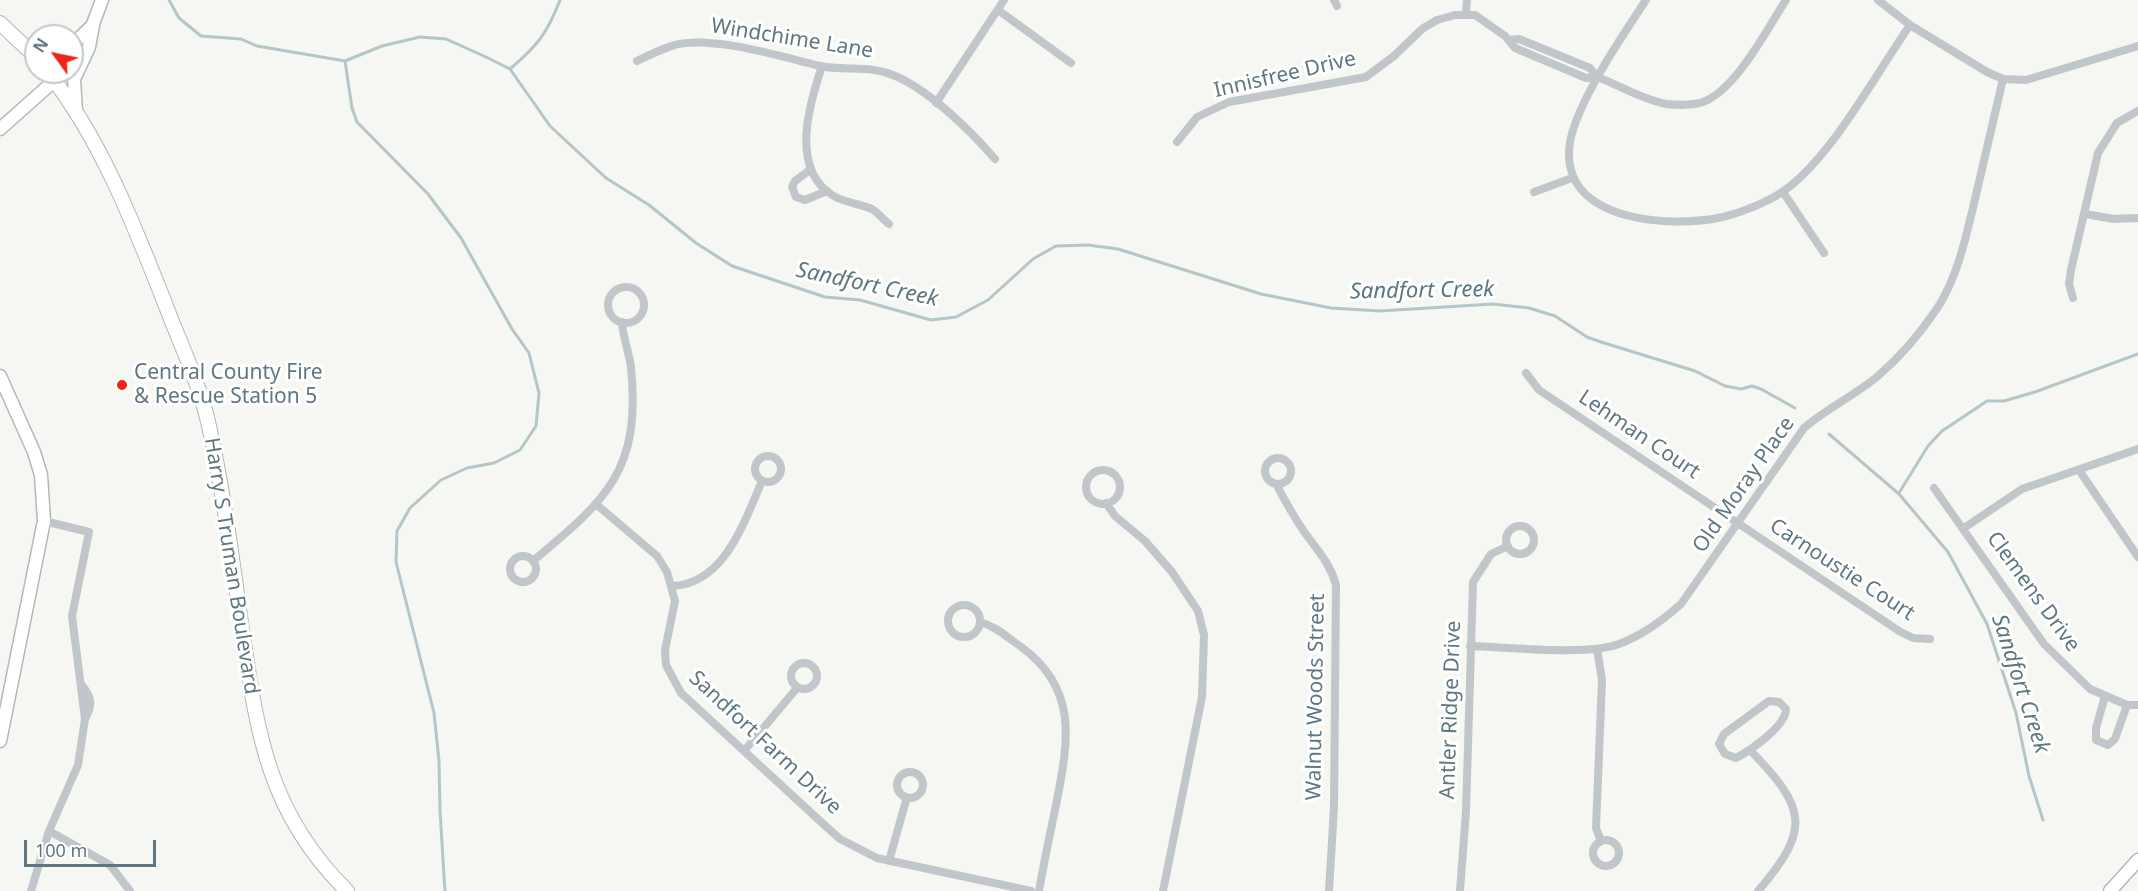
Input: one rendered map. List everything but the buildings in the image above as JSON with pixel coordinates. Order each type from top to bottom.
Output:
[{"type":"main road","points":[[0,23],[24,44]]},
{"type":"main road","name":"Harry S Truman Boulevard","points":[[61,84],[91,135],[137,237],[203,401],[228,536],[253,710],[266,760],[287,810],[305,842],[347,891]]},
{"type":"street","points":[[84,41],[102,0]]},
{"type":"street","points":[[936,104],[1004,0]]},
{"type":"street","points":[[1467,0],[1466,14],[1476,15],[1509,40],[1519,39],[1590,68],[1598,76],[1663,103],[1686,105],[1702,103],[1716,95],[1734,76],[1786,0]]},
{"type":"street","points":[[1646,0],[1598,76],[1572,135],[1569,152],[1572,178],[1587,197],[1609,210],[1630,217],[1678,221],[1723,217],[1783,192],[1815,163],[1910,25]]},
{"type":"street","points":[[1878,0],[1910,25],[2003,80],[2034,78],[2138,46]]},
{"type":"street","points":[[998,10],[1071,63]]},
{"type":"street","name":"Innisfree Drive","points":[[1177,142],[1197,117],[1229,102],[1366,77],[1394,57],[1430,24],[1437,20],[1466,14]]},
{"type":"street","points":[[84,34],[93,25]]},
{"type":"street","points":[[76,111],[74,79],[89,47],[93,25]]},
{"type":"street","name":"Windchime Lane","points":[[637,61],[677,44],[709,43],[799,59],[822,66],[858,68],[893,75],[936,104],[978,139],[995,159]]},
{"type":"street","points":[[822,66],[812,98],[808,130],[807,154],[810,169],[827,191],[847,202],[872,209],[889,224]]},
{"type":"street","name":"Old Moray Place","points":[[1470,646],[1597,650],[1637,636],[1661,622],[1681,604],[1804,428],[1825,409],[1857,392],[1879,375],[1913,339],[1938,306],[1954,275],[1969,225],[2003,80]]},
{"type":"street","points":[[0,129],[47,84]]},
{"type":"street","points":[[2073,298],[2069,284],[2071,270],[2098,153],[2117,123],[2138,111]]},
{"type":"street","points":[[810,169],[802,174],[792,187],[796,197],[805,200],[827,191]]},
{"type":"street","points":[[1534,192],[1572,178]]},
{"type":"street","points":[[1783,192],[1824,253]]},
{"type":"street","points":[[2085,214],[2114,219],[2138,218]]},
{"type":"street","points":[[534,560],[597,505],[610,489],[621,468],[631,426],[631,368],[622,322],[609,311],[609,299],[616,290],[633,288],[642,296],[644,308],[634,321],[622,322]]},
{"type":"street","name":"Lehman Court","points":[[1526,373],[1539,390],[1737,523]]},
{"type":"street","points":[[0,376],[34,452],[41,476],[44,521],[0,740]]},
{"type":"street","points":[[1964,528],[2022,489],[2138,449]]},
{"type":"street","points":[[1107,470],[1119,481],[1119,492],[1106,503],[1095,502],[1087,494],[1088,478],[1096,471],[1107,470]]},
{"type":"street","points":[[2079,470],[2138,557]]},
{"type":"street","points":[[672,586],[692,582],[717,567],[762,481]]},
{"type":"street","name":"Walnut Woods Street","points":[[1276,484],[1301,526],[1322,552],[1332,570],[1336,585],[1334,795],[1329,891]]},
{"type":"street","name":"Clemens Drive","points":[[1934,488],[2044,644],[2080,681],[2105,696],[2127,705],[2138,705]]},
{"type":"street","points":[[1106,503],[1115,516],[1144,541],[1172,572],[1198,611],[1204,635],[1202,697],[1163,891]]},
{"type":"street","name":"Sandfort Farm Drive","points":[[597,505],[657,556],[672,586],[675,601],[665,650],[672,681],[689,701],[840,839],[859,851],[889,861],[1032,891]]},
{"type":"street","points":[[32,891],[49,831],[78,765],[85,720],[72,616],[89,532],[44,521]]},
{"type":"street","name":"Carnoustie Court","points":[[1737,523],[1899,631],[1913,638],[1930,639]]},
{"type":"street","name":"Antler Ridge Drive","points":[[1460,891],[1466,822],[1473,582],[1476,574],[1491,554],[1508,546]]},
{"type":"street","points":[[980,622],[990,625],[1028,652],[1044,669],[1062,702],[1067,742],[1039,891]]},
{"type":"street","points":[[1597,650],[1602,680],[1596,828],[1601,841]]},
{"type":"street","points":[[744,751],[797,688]]},
{"type":"street","points":[[2105,696],[2096,729],[2096,740],[2102,743],[2108,745],[2115,739],[2127,705]]},
{"type":"street","points":[[1764,702],[1779,702],[1786,709],[1784,720],[1750,750],[1736,758],[1730,757],[1720,748],[1719,740],[1764,702]]},
{"type":"street","points":[[1750,750],[1791,797],[1796,821],[1791,846],[1781,864],[1758,891]]},
{"type":"street","points":[[889,861],[907,797]]},
{"type":"street","points":[[49,831],[110,865],[130,891]]},
{"type":"street","points":[[2110,891],[2138,860]]},
{"type":"street","points":[[970,891],[972,880]]},
{"type":"waterway","name":"Sandfort Creek","points":[[169,0],[179,18],[201,36],[241,39],[257,46],[345,61],[382,46],[420,37],[446,39],[486,57],[510,69],[550,126],[606,178],[649,205],[696,243],[732,266],[825,297],[860,300],[931,320],[956,317],[988,300],[1033,259],[1056,246],[1088,245],[1118,249],[1261,294],[1331,308],[1380,311],[1493,304],[1529,308],[1555,316],[1587,337],[1695,371],[1725,386],[1741,389],[1752,386],[1761,389],[1795,408]]},
{"type":"waterway","points":[[510,69],[540,39],[560,0]]},
{"type":"waterway","points":[[345,61],[352,108],[357,122],[428,194],[461,238],[512,329],[529,353],[539,393],[536,426],[520,450],[494,463],[467,468],[441,480],[410,508],[397,531],[396,562],[434,713],[439,761],[445,891]]},
{"type":"waterway","points":[[1899,493],[1928,446],[1942,431],[1987,401],[2004,401],[2035,392],[2138,354]]},
{"type":"waterway","name":"Sandfort Creek","points":[[1829,434],[1899,494],[1948,552],[1987,624],[2016,713],[2029,776],[2043,820]]},
{"type":"place","name":"Central County Fire & Rescue Station 5","points":[[122,385]]}]
